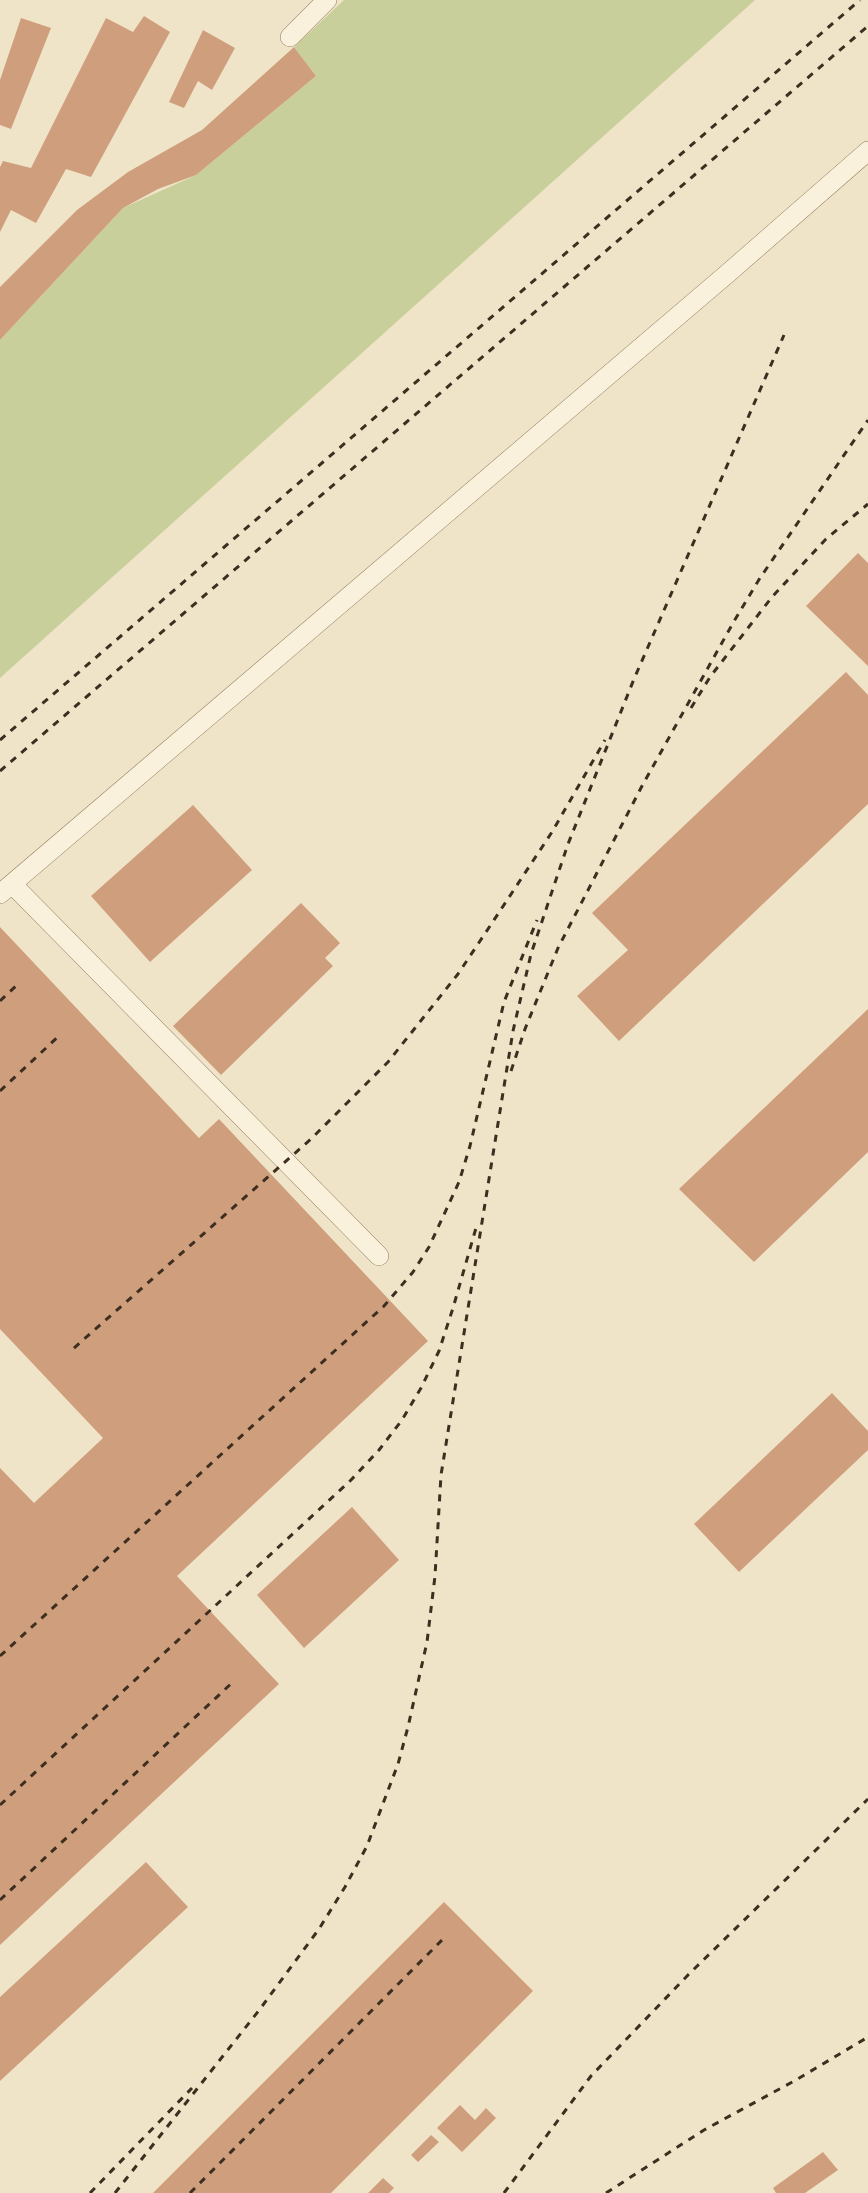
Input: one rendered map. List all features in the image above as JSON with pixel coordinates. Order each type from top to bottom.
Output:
[{"type":"lane","points":[[290,38],[327,0]]},
{"type":"lane","points":[[379,1256],[6,889],[727,274],[868,151]]},
{"type":"green space","points":[[344,0],[755,0],[0,678],[0,340],[123,208],[196,175],[316,76],[294,47]]},
{"type":"building","points":[[144,16],[170,32],[91,177],[66,169],[36,223],[11,210],[0,232],[0,167],[3,161],[31,168],[106,18],[133,32]]},
{"type":"building","points":[[21,18],[51,28],[11,129],[0,125],[0,80]]},
{"type":"building","points":[[203,30],[235,48],[212,90],[198,81],[184,108],[169,102]]},
{"type":"building","points":[[294,47],[316,76],[196,175],[158,189],[123,208],[0,340],[0,287],[77,210],[128,172],[202,130]]},
{"type":"building","points":[[858,553],[868,563],[868,666],[806,606]]},
{"type":"building","points":[[846,672],[868,695],[868,804],[619,1041],[577,996],[628,950],[592,913]]},
{"type":"building","points":[[193,805],[252,870],[150,962],[91,896]]},
{"type":"building","points":[[301,903],[340,943],[325,958],[333,966],[221,1075],[173,1026]]},
{"type":"building","points":[[0,927],[199,1138],[219,1119],[428,1341],[177,1576],[279,1684],[0,1945],[0,1468],[34,1503],[103,1438],[0,1329]]},
{"type":"building","points":[[868,1009],[868,1152],[754,1262],[679,1189]]},
{"type":"building","points":[[832,1393],[868,1431],[868,1450],[739,1572],[694,1524]]},
{"type":"building","points":[[352,1507],[399,1560],[304,1648],[257,1595]]},
{"type":"building","points":[[146,1862],[188,1907],[0,2081],[0,1997]]},
{"type":"building","points":[[444,1902],[533,1991],[331,2193],[153,2193]]},
{"type":"building","points":[[460,2105],[475,2120],[486,2108],[496,2118],[462,2152],[437,2128]]},
{"type":"building","points":[[431,2135],[439,2142],[418,2162],[411,2155]]},
{"type":"building","points":[[823,2152],[838,2170],[805,2193],[776,2193],[773,2188]]},
{"type":"building","points":[[383,2178],[394,2188],[389,2193],[368,2193]]},
{"type":"railway","points":[[0,740],[860,0]]},
{"type":"railway","points":[[0,771],[868,26]]},
{"type":"railway","points":[[115,2193],[260,2009],[319,1929],[345,1887],[367,1846],[398,1764],[427,1642],[435,1576],[441,1475],[513,1031],[531,954],[568,844],[634,679],[784,335]]},
{"type":"railway","points":[[511,1071],[525,1029],[558,948],[642,786],[733,623],[760,578],[868,420]]},
{"type":"railway","points":[[691,708],[710,677],[772,597],[826,539],[868,504]]},
{"type":"railway","points":[[74,1348],[311,1139],[388,1062],[458,974],[552,832],[605,740]]},
{"type":"railway","points":[[0,1656],[384,1306],[413,1272],[429,1247],[459,1182],[470,1146],[504,1002],[537,920]]},
{"type":"railway","points":[[0,1001],[17,985]]},
{"type":"railway","points":[[0,1091],[61,1034]]},
{"type":"railway","points":[[0,1805],[351,1480],[379,1450],[402,1420],[421,1388],[439,1351],[476,1228]]},
{"type":"railway","points":[[0,1900],[235,1680]]},
{"type":"railway","points":[[504,2193],[591,2076],[688,1975],[868,1799]]},
{"type":"railway","points":[[190,2193],[446,1936]]},
{"type":"railway","points":[[606,2193],[704,2130],[796,2080],[868,2037]]},
{"type":"railway","points":[[90,2193],[192,2088]]}]
